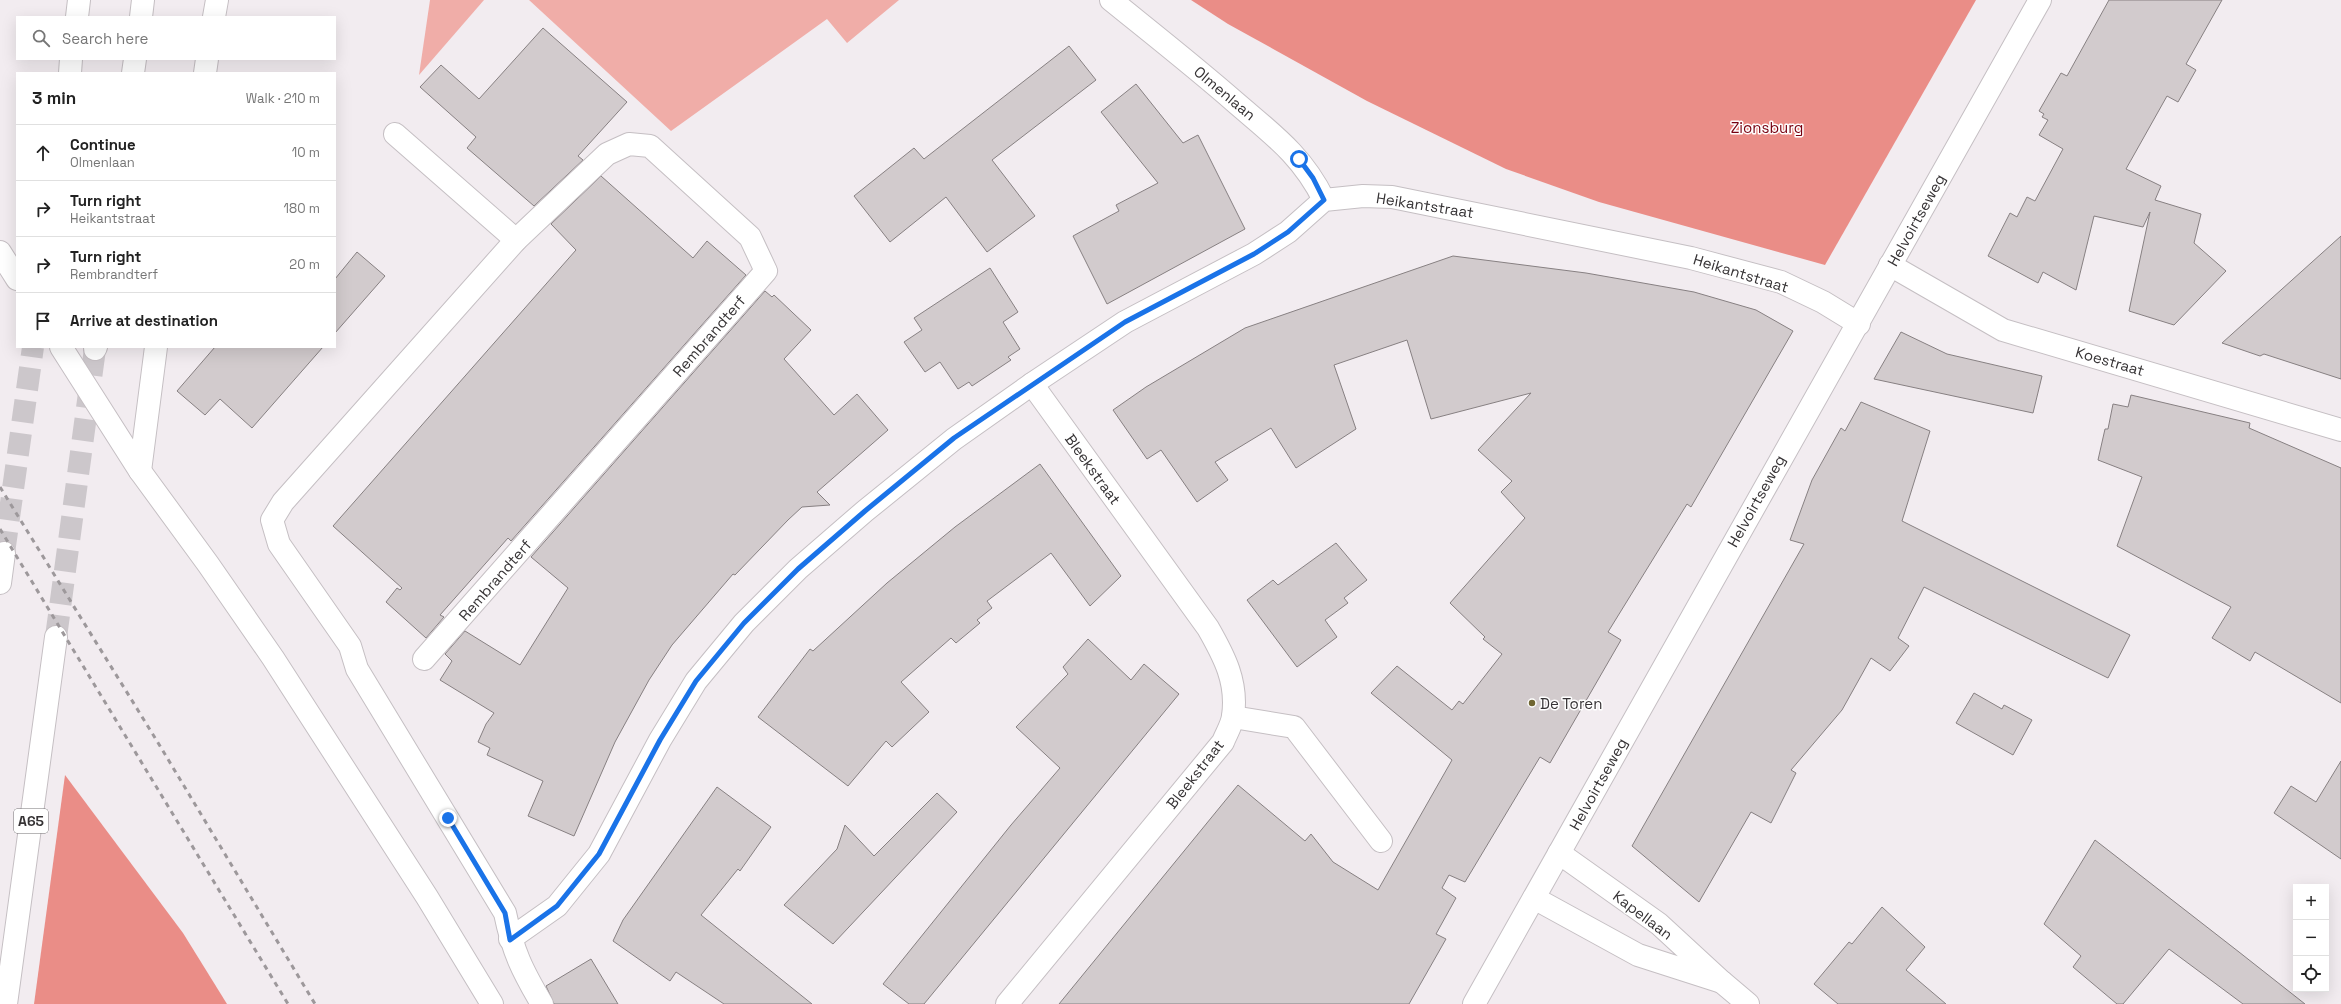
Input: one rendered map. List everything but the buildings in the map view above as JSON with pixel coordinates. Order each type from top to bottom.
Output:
[{"type":"main road","points":[[77,16],[79,0]]},
{"type":"main road","points":[[141,16],[143,0]]},
{"type":"main road","points":[[214,16],[217,0]]},
{"type":"main road","name":"Olmenlaan","points":[[1111,0],[1206,77],[1299,159],[1313,178],[1324,200]]},
{"type":"main road","name":"Helvoirtseweg","points":[[1474,1004],[1792,437],[1859,324],[1890,265],[2040,0]]},
{"type":"main road","points":[[70,72],[71,60]]},
{"type":"main road","points":[[133,72],[135,60]]},
{"type":"main road","points":[[205,72],[208,60]]},
{"type":"main road","points":[[395,134],[516,240]]},
{"type":"main road","name":"Rembrandterf","points":[[424,659],[766,271],[750,237],[650,146],[629,144],[607,154],[516,240],[282,502],[272,520],[279,544],[350,646],[356,669],[505,913],[510,940],[520,968],[542,1004]]},
{"type":"main road","name":"Heikantstraat","points":[[1324,200],[1363,196],[1392,197],[1487,215],[1690,258],[1781,282],[1823,302],[1859,324]]},
{"type":"main road","points":[[510,940],[557,906],[599,854],[660,740],[692,688],[744,623],[798,569],[865,511],[954,438],[1125,322],[1254,254],[1288,232],[1324,200]]},
{"type":"main road","points":[[0,252],[16,277]]},
{"type":"main road","name":"Koestraat","points":[[1890,265],[2003,330],[2341,430]]},
{"type":"main road","points":[[62,348],[140,471],[208,564],[273,658],[427,897],[492,1004]]},
{"type":"main road","points":[[140,471],[156,348]]},
{"type":"main road","name":"Bleekstraat","points":[[1007,1004],[1223,742],[1233,717],[1234,686],[1225,659],[1208,628],[1032,384]]},
{"type":"main road","points":[[0,583],[4,553]]},
{"type":"main road","name":"A65","points":[[6,1004],[56,637]]},
{"type":"main road","points":[[1233,717],[1294,726],[1381,841]]},
{"type":"main road","name":"Kapellaan","points":[[1560,853],[1659,924],[1748,1004]]},
{"type":"main road","name":"Kapellaan","points":[[1534,898],[1638,955],[1722,982]]},
{"type":"shaded area","points":[[430,0],[484,0],[419,75]]},
{"type":"shaded area","points":[[529,0],[899,0],[847,43],[827,19],[671,131]]},
{"type":"green space","name":"Zionsburg","points":[[1191,0],[1976,0],[1825,265],[1599,202],[1506,169],[1367,101],[1228,24]]},
{"type":"green space","points":[[65,775],[183,933],[227,1004],[34,1004]]},
{"type":"tunnel","points":[[4,553],[33,348]]},
{"type":"tunnel","points":[[56,637],[95,349]]},
{"type":"railway","points":[[0,487],[157,741],[315,1004]]},
{"type":"railway","points":[[0,529],[288,1004]]},
{"type":"place","name":"De Toren","points":[[1532,703]]},
{"type":"route","points":[[448,818],[505,913],[510,940],[557,906],[599,854],[660,740],[696,681],[744,623],[798,569],[865,511],[954,438],[1032,384],[1125,322],[1254,254],[1288,232],[1324,200],[1313,178],[1299,159]]}]
